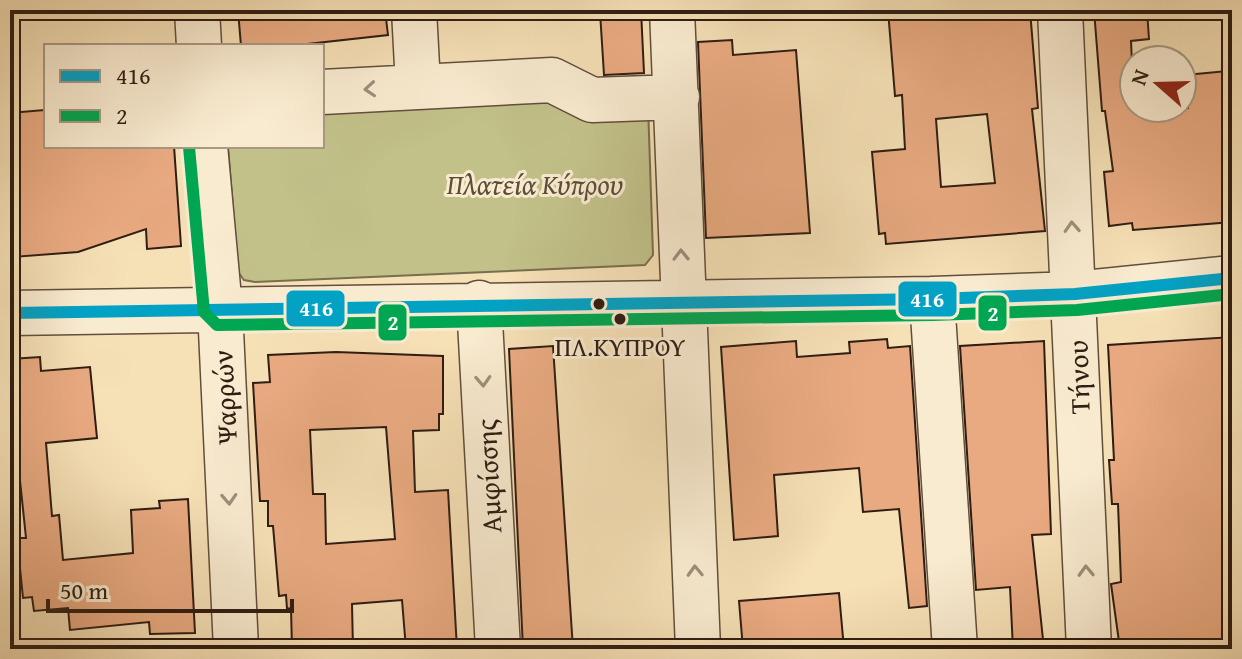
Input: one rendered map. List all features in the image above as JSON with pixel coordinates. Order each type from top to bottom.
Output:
[{"type":"street","points":[[197,10],[199,44]]},
{"type":"street","points":[[414,10],[418,85]]},
{"type":"street","points":[[672,10],[698,649]]},
{"type":"street","name":"Τήνου","points":[[1060,10],[1089,649]]},
{"type":"street","points":[[324,92],[552,80],[592,100],[677,97]]},
{"type":"street","name":"Ψαρρών","points":[[205,148],[214,278],[220,309],[236,649]]},
{"type":"street","points":[[10,313],[479,303],[932,299],[1075,294],[1232,278]]},
{"type":"street","points":[[932,299],[955,649]]},
{"type":"street","name":"Αμφίσσης","points":[[479,303],[498,649]]},
{"type":"green space","name":"Πλατεία Κύπρου","points":[[557,93],[648,104],[653,255],[645,265],[255,282],[244,280],[238,272],[228,148],[324,148],[324,110]]},
{"type":"building","points":[[238,10],[385,10],[388,35],[307,44],[241,44]]},
{"type":"building","points":[[641,10],[644,73],[604,75],[600,12]]},
{"type":"building","points":[[888,10],[1030,10],[1038,108],[1032,109],[1045,231],[886,244],[885,233],[879,234],[872,152],[905,149],[902,95],[895,96]],"holes":[[[987,114],[995,183],[941,187],[936,119]]]},
{"type":"building","points":[[1094,10],[1147,10],[1149,39],[1118,44],[1118,124],[1198,124],[1198,74],[1227,71],[1229,105],[1232,105],[1232,222],[1133,230],[1132,223],[1109,226],[1104,172],[1113,171],[1105,111],[1102,111]]},
{"type":"building","points":[[732,40],[733,55],[796,50],[810,233],[706,238],[698,42]]},
{"type":"building","points":[[44,110],[44,148],[174,148],[181,246],[147,249],[146,229],[78,252],[13,257],[10,113]]},
{"type":"building","points":[[1232,337],[1232,649],[1120,649],[1111,584],[1121,582],[1118,504],[1112,504],[1109,460],[1114,460],[1108,345]]},
{"type":"building","points":[[887,339],[888,348],[910,346],[927,606],[909,608],[899,509],[863,512],[859,468],[774,475],[778,536],[734,540],[721,347],[796,341],[797,357],[850,353],[849,342]]},
{"type":"building","points":[[1044,341],[1051,534],[1032,535],[1044,649],[1013,649],[1010,587],[976,590],[960,346]]},
{"type":"building","points":[[553,346],[573,649],[523,649],[509,349]]},
{"type":"building","points":[[336,352],[443,356],[443,414],[439,414],[439,430],[413,431],[415,492],[448,490],[457,649],[406,649],[402,600],[352,604],[353,649],[292,649],[291,608],[287,609],[286,595],[279,596],[273,526],[268,526],[268,501],[260,501],[253,383],[270,382],[268,355]],"holes":[[[386,427],[395,539],[326,544],[325,494],[313,494],[310,430]]]},
{"type":"building","points":[[40,357],[41,371],[90,367],[97,438],[46,443],[52,516],[59,515],[63,560],[133,553],[131,510],[160,508],[159,501],[188,499],[195,633],[150,634],[149,622],[70,630],[68,608],[34,611],[32,597],[23,598],[17,538],[26,538],[19,471],[15,472],[14,461],[10,461],[10,359]]},
{"type":"building","points":[[839,593],[844,649],[743,649],[739,601]]},
{"type":"transit line","name":"2","points":[[189,148],[204,312],[217,325],[933,315],[1077,310],[1232,294]]},
{"type":"transit line","name":"416","points":[[10,313],[932,299],[1075,294],[1232,278]]},
{"type":"place","name":"ΠΛ.ΚΥΠΡΟΥ","points":[[620,319]]}]
